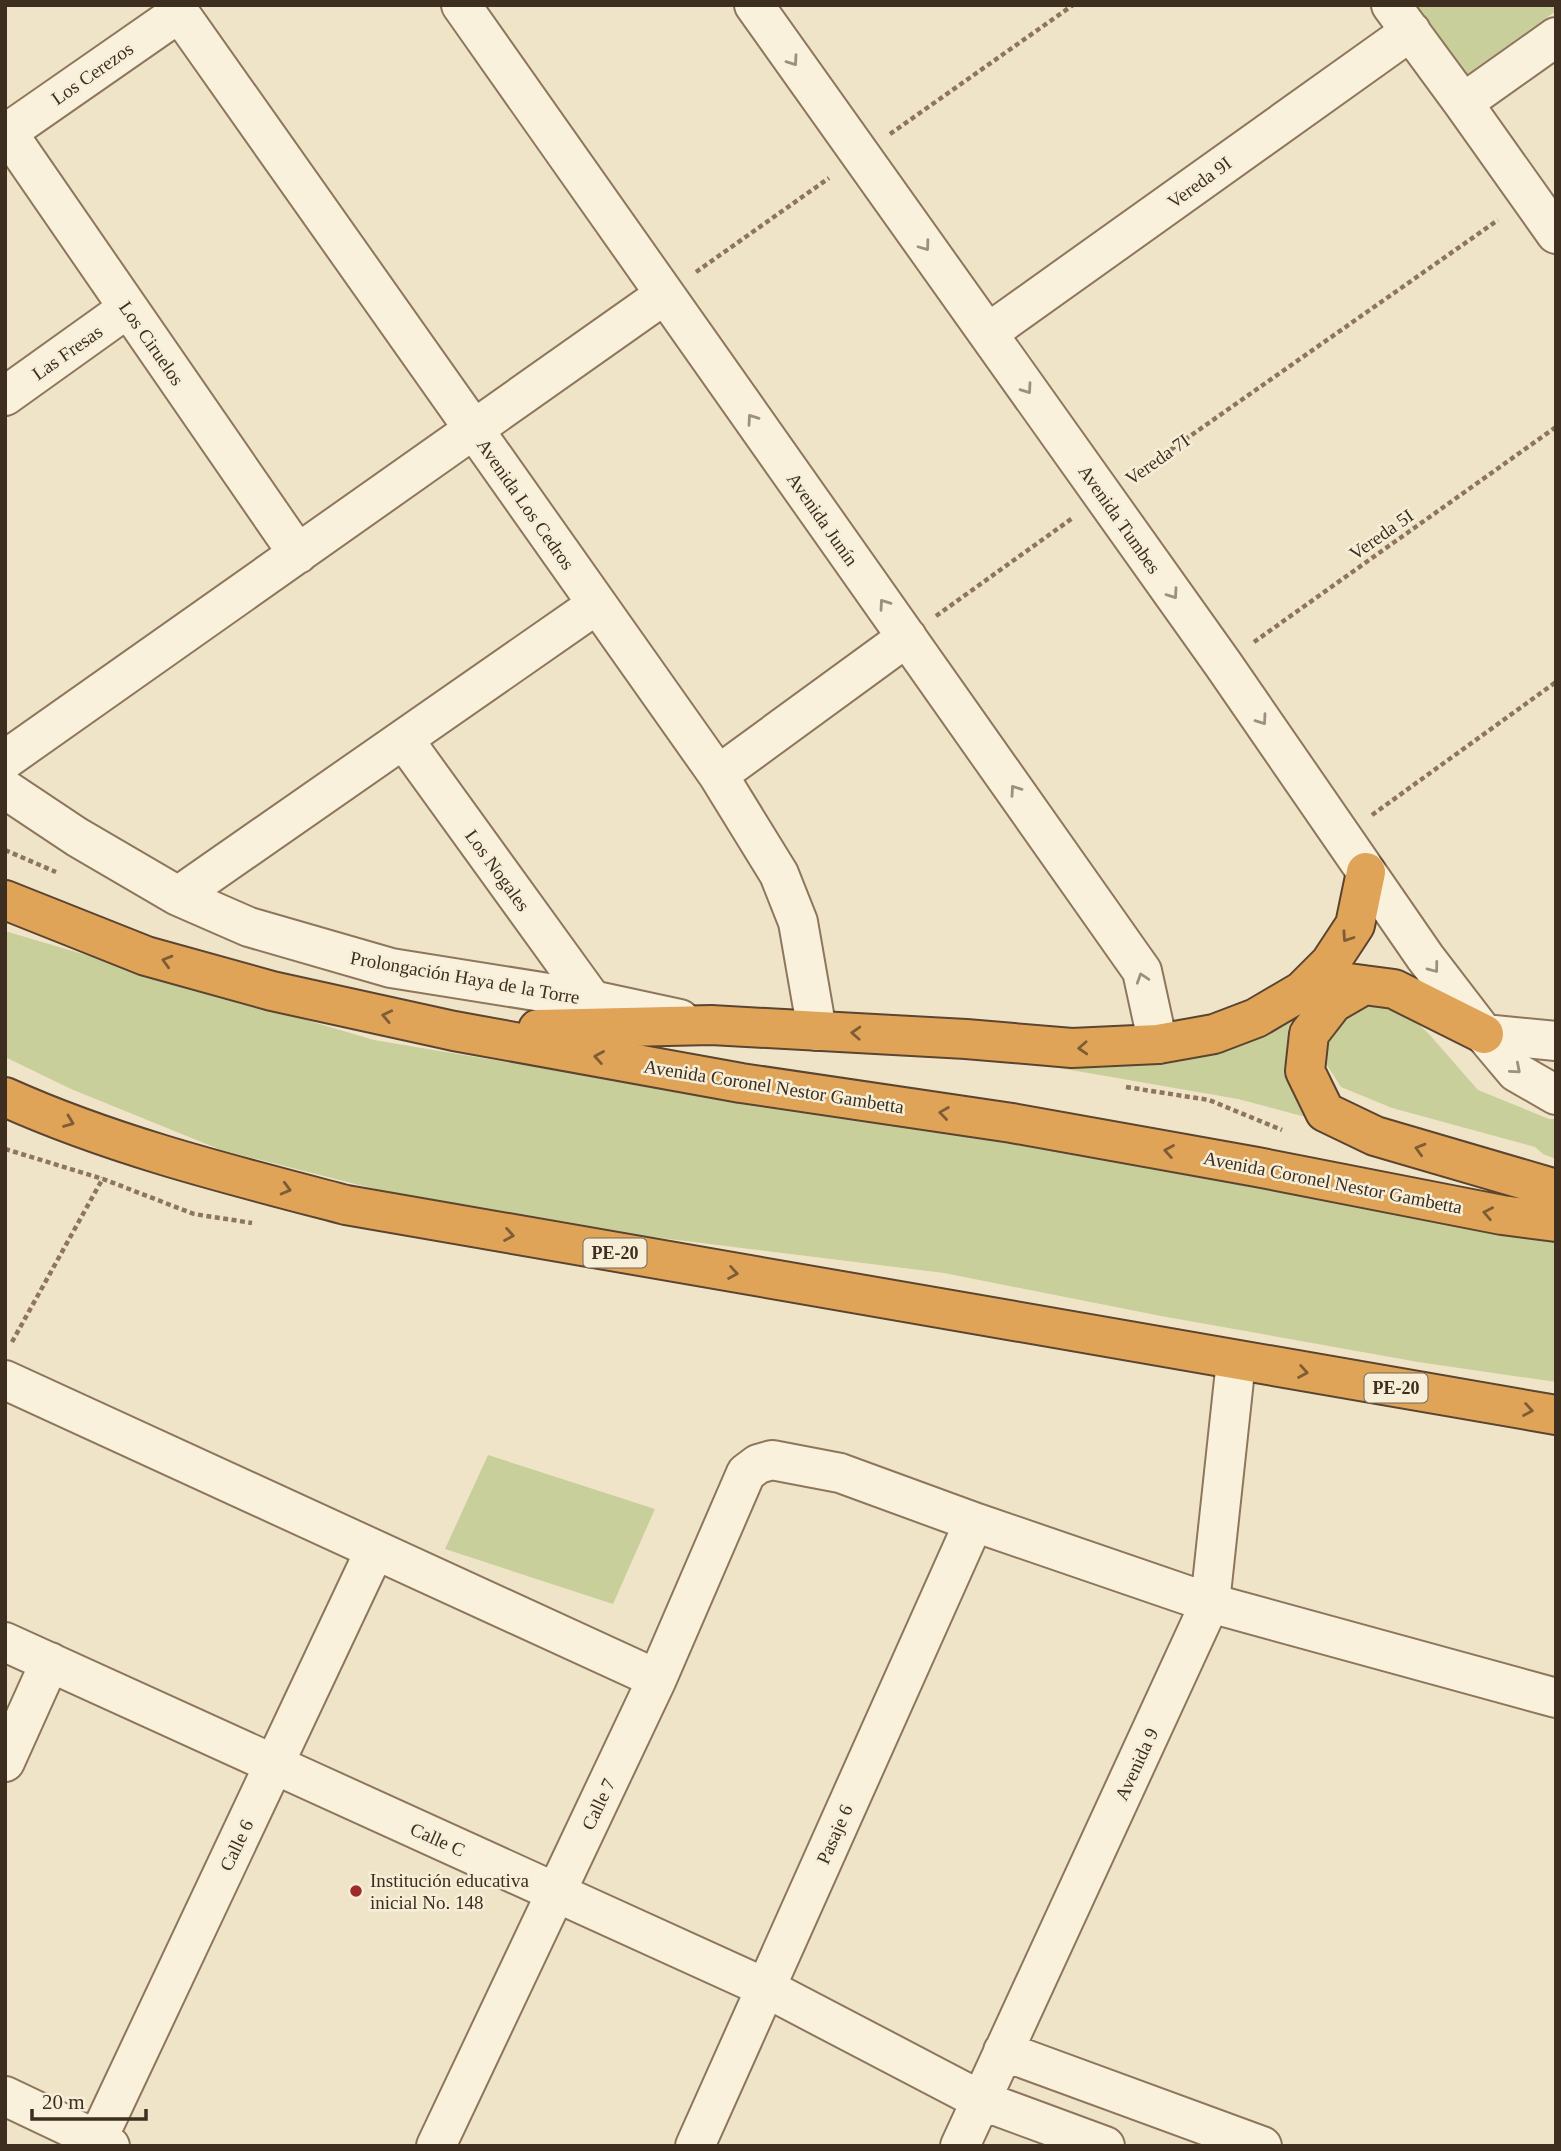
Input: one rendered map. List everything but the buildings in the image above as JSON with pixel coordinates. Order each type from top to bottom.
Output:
[{"type":"highway","points":[[454,1031],[711,1025],[966,1039],[1072,1048],[1158,1044],[1214,1034],[1256,1018],[1302,991],[1330,963],[1355,925],[1366,872]]},
{"type":"highway","name":"Avenida Coronel Nestor Gambetta","points":[[5,900],[158,959],[272,991],[454,1031],[741,1083],[1013,1123],[1502,1215],[1556,1222]]},
{"type":"highway","points":[[1314,979],[1394,989],[1484,1034]]},
{"type":"highway","points":[[1364,985],[1333,1003],[1309,1034],[1305,1071],[1325,1112],[1375,1136],[1556,1188]]},
{"type":"highway","name":"PE-20","points":[[5,1097],[119,1140],[222,1173],[346,1205],[1556,1415]]},
{"type":"street","name":"Avenida Junín","points":[[461,5],[1142,971],[1158,1044]]},
{"type":"street","name":"Avenida Tumbes","points":[[754,5],[1223,664],[1425,957],[1516,1072],[1556,1095]]},
{"type":"street","name":"Los Cerezos","points":[[6,133],[176,9]]},
{"type":"street","name":"Avenida Los Cedros","points":[[176,9],[718,775],[779,874],[797,922],[817,1031]]},
{"type":"street","points":[[1401,18],[1556,234]]},
{"type":"street","name":"Vereda 9I","points":[[988,333],[1401,18]]},
{"type":"street","points":[[1464,103],[1556,37]]},
{"type":"street","name":"Los Ciruelos","points":[[6,133],[298,554]]},
{"type":"street","points":[[5,760],[664,295]]},
{"type":"street","name":"Las Fresas","points":[[5,396],[128,308]]},
{"type":"street","points":[[178,896],[596,606]]},
{"type":"street","points":[[718,775],[907,637]]},
{"type":"street","name":"Los Nogales","points":[[404,740],[592,1000]]},
{"type":"street","name":"Prolongación Haya de la Torre","points":[[5,789],[77,837],[178,896],[250,927],[391,968],[592,1000],[711,1025]]},
{"type":"street","points":[[1484,1034],[1556,1041]]},
{"type":"street","name":"Avenida 9","points":[[960,2146],[1210,1603],[1236,1361]]},
{"type":"street","points":[[8,1362],[375,1550],[657,1679]]},
{"type":"street","name":"Calle 7","points":[[436,2146],[657,1679],[746,1473],[758,1464],[772,1460],[840,1474],[974,1522]]},
{"type":"street","points":[[974,1522],[1210,1603],[1556,1698]]},
{"type":"street","name":"Pasaje 6","points":[[695,2146],[974,1522]]},
{"type":"street","name":"Calle 6","points":[[104,2143],[274,1764],[375,1550]]},
{"type":"street","name":"Calle C","points":[[5,1642],[765,1988],[979,2100],[1105,2146]]},
{"type":"street","points":[[5,1762],[50,1662]]},
{"type":"street","points":[[1003,2050],[1262,2146]]},
{"type":"street","points":[[5,2096],[104,2143]]},
{"type":"path","points":[[664,295],[1073,5]]},
{"type":"path","name":"Vereda 7I","points":[[907,637],[1531,198]]},
{"type":"path","name":"Vereda 5I","points":[[1223,664],[1556,427]]},
{"type":"path","points":[[1342,836],[1556,682]]},
{"type":"path","points":[[8,1362],[103,1180],[119,1140]]},
{"type":"green space","points":[[1408,5],[1552,5],[1556,11],[1460,79]]},
{"type":"green space","points":[[5,931],[374,1040],[578,1074],[790,1100],[1556,1232],[1556,1382],[1418,1362],[1161,1316],[944,1273],[523,1221],[359,1185],[221,1150],[71,1089],[5,1057]]},
{"type":"green space","points":[[1378,1001],[1401,1008],[1429,1034],[1478,1090],[1549,1119],[1556,1119],[1556,1159],[1543,1154],[1535,1147],[1392,1108],[1341,1087],[1325,1062],[1330,1035],[1338,1020],[1345,1015]]},
{"type":"green space","points":[[1303,1009],[1294,1025],[1288,1052],[1293,1078],[1313,1119],[1238,1099],[1013,1060]]},
{"type":"green space","points":[[488,1455],[655,1509],[613,1604],[445,1549]]},
{"type":"place","name":"Institución educativa inicial No. 148","points":[[356,1891]]}]
